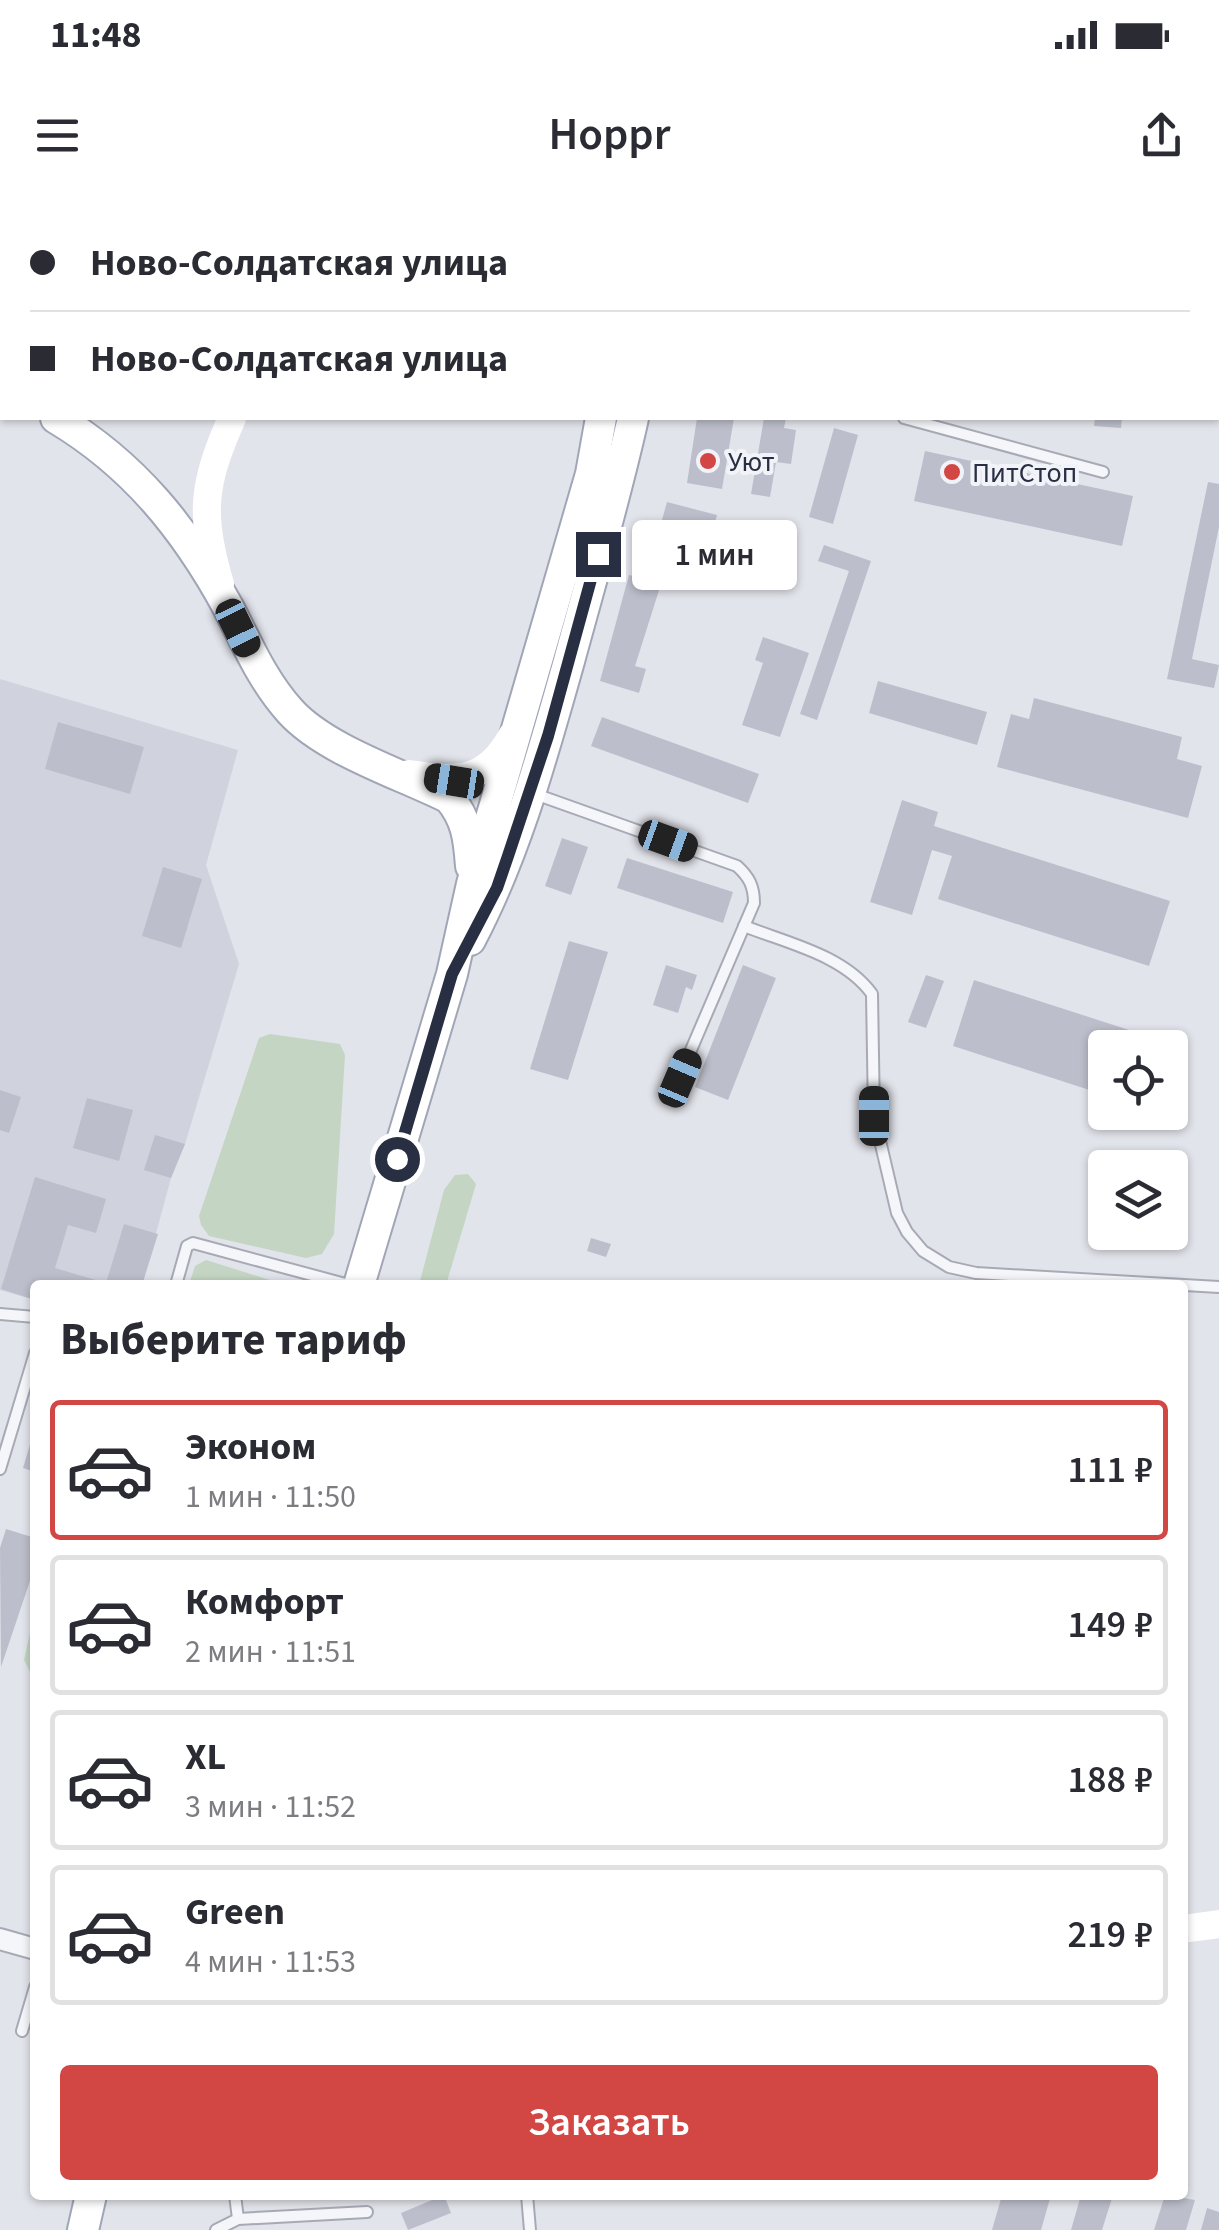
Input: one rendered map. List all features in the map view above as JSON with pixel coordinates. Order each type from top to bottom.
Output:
[{"type":"main road","points":[[59,420],[124,465],[161,505],[226,604],[268,682],[292,713],[317,734],[450,798],[462,814],[469,839],[472,884]]},
{"type":"main road","points":[[226,604],[205,517],[215,456],[231,420]]},
{"type":"main road","points":[[360,1280],[452,974],[472,884],[591,474],[601,420]]},
{"type":"main road","points":[[452,974],[497,888],[529,792],[604,536],[633,420]]},
{"type":"main road","points":[[397,772],[454,781],[478,773],[499,760],[515,730]]},
{"type":"main road","points":[[1188,1928],[1219,1924]]},
{"type":"main road","points":[[83,2230],[91,2200]]},
{"type":"street","points":[[0,1939],[30,1948]]},
{"type":"lane","points":[[911,420],[1103,472]]},
{"type":"lane","points":[[529,792],[737,866],[748,876],[754,903],[680,1078]]},
{"type":"lane","points":[[744,926],[843,966],[862,980],[872,994],[874,1116],[898,1212],[923,1251],[948,1267],[976,1273],[1107,1280]]},
{"type":"lane","points":[[177,1280],[187,1246],[193,1243],[330,1280]]},
{"type":"lane","points":[[1188,1284],[1219,1286]]},
{"type":"lane","points":[[0,1314],[30,1317]]},
{"type":"lane","points":[[0,1469],[30,1369]]},
{"type":"lane","points":[[22,2031],[30,2005]]},
{"type":"lane","points":[[236,2200],[238,2219]]},
{"type":"lane","points":[[527,2200],[530,2230]]},
{"type":"lane","points":[[216,2230],[238,2219],[367,2212]]},
{"type":"shaded area","points":[[0,679],[238,750],[206,865],[239,964],[185,1144],[171,1178],[143,1280],[30,1280],[30,1299],[0,1290]]},
{"type":"green space","points":[[270,1034],[340,1044],[345,1055],[334,1234],[322,1254],[306,1258],[209,1236],[199,1216],[259,1038]]},
{"type":"green space","points":[[468,1174],[476,1184],[447,1280],[420,1280],[444,1190],[455,1175]]},
{"type":"green space","points":[[206,1260],[270,1280],[191,1280],[195,1266]]},
{"type":"green space","points":[[30,1633],[30,1672],[24,1660]]},
{"type":"building","name":"Уют","points":[[697,420],[734,420],[722,489],[687,483]]},
{"type":"building","points":[[764,420],[786,420],[784,428],[796,430],[791,464],[776,462],[770,497],[751,494]]},
{"type":"building","points":[[1095,420],[1122,420],[1121,428],[1094,426]]},
{"type":"building","points":[[834,428],[858,435],[833,524],[809,517]]},
{"type":"building","points":[[925,451],[1133,496],[1122,546],[914,501]]},
{"type":"building","points":[[1208,482],[1219,484],[1219,527],[1192,659],[1219,665],[1214,688],[1167,679]]},
{"type":"building","points":[[667,502],[717,515],[710,540],[660,527]]},
{"type":"building","points":[[824,545],[871,561],[817,720],[800,714],[849,571],[818,561]]},
{"type":"building","points":[[629,575],[661,584],[635,666],[646,669],[639,693],[600,681]]},
{"type":"building","points":[[763,637],[809,653],[780,737],[742,725],[763,663],[755,660]]},
{"type":"building","points":[[878,681],[987,712],[977,745],[869,713]]},
{"type":"building","points":[[1034,698],[1182,737],[1177,759],[1202,766],[1188,818],[997,767],[1011,714],[1029,719]]},
{"type":"building","points":[[602,717],[759,774],[748,803],[591,746]]},
{"type":"building","points":[[58,722],[144,747],[130,794],[45,769]]},
{"type":"building","points":[[902,800],[938,812],[934,826],[1170,901],[1149,966],[938,899],[952,856],[932,850],[912,915],[870,902]]},
{"type":"building","points":[[562,838],[588,847],[571,895],[545,886]]},
{"type":"building","points":[[627,858],[733,892],[723,923],[617,888]]},
{"type":"building","points":[[163,867],[202,879],[181,948],[142,936]]},
{"type":"building","points":[[569,941],[608,952],[568,1080],[530,1069]]},
{"type":"building","points":[[666,965],[697,975],[692,990],[686,987],[678,1013],[653,1005]]},
{"type":"building","points":[[743,965],[776,978],[728,1100],[695,1087]]},
{"type":"building","points":[[926,975],[944,981],[926,1028],[908,1022]]},
{"type":"building","points":[[974,980],[1129,1030],[1088,1030],[1088,1090],[953,1046]]},
{"type":"building","points":[[0,1090],[21,1097],[9,1133],[0,1130]]},
{"type":"building","points":[[87,1098],[133,1110],[119,1161],[73,1148]]},
{"type":"building","points":[[155,1135],[185,1144],[171,1178],[144,1170]]},
{"type":"building","points":[[35,1177],[106,1199],[96,1233],[68,1225],[55,1268],[96,1280],[30,1280],[30,1298],[1,1289]]},
{"type":"building","points":[[124,1224],[158,1234],[144,1280],[107,1280]]},
{"type":"building","points":[[591,1238],[611,1244],[606,1257],[587,1251]]},
{"type":"building","points":[[30,1444],[30,1470],[23,1468]]},
{"type":"building","points":[[6,1529],[30,1536],[30,1581],[1,1667],[0,1548]]},
{"type":"building","points":[[432,2200],[446,2200],[451,2213],[408,2230],[401,2213]]},
{"type":"building","points":[[1001,2200],[1050,2200],[1041,2230],[992,2230]]},
{"type":"building","points":[[1080,2200],[1111,2200],[1102,2230],[1071,2230]]},
{"type":"building","points":[[1163,2200],[1195,2200],[1186,2230],[1154,2230]]},
{"type":"building","points":[[1207,2208],[1219,2212],[1219,2230],[1201,2230]]},
{"type":"place","name":"Уют","points":[[708,461]]},
{"type":"place","name":"ПитСтоп","points":[[952,472]]},
{"type":"route","points":[[397,1159],[452,974],[497,888],[548,736],[598,554]]}]
